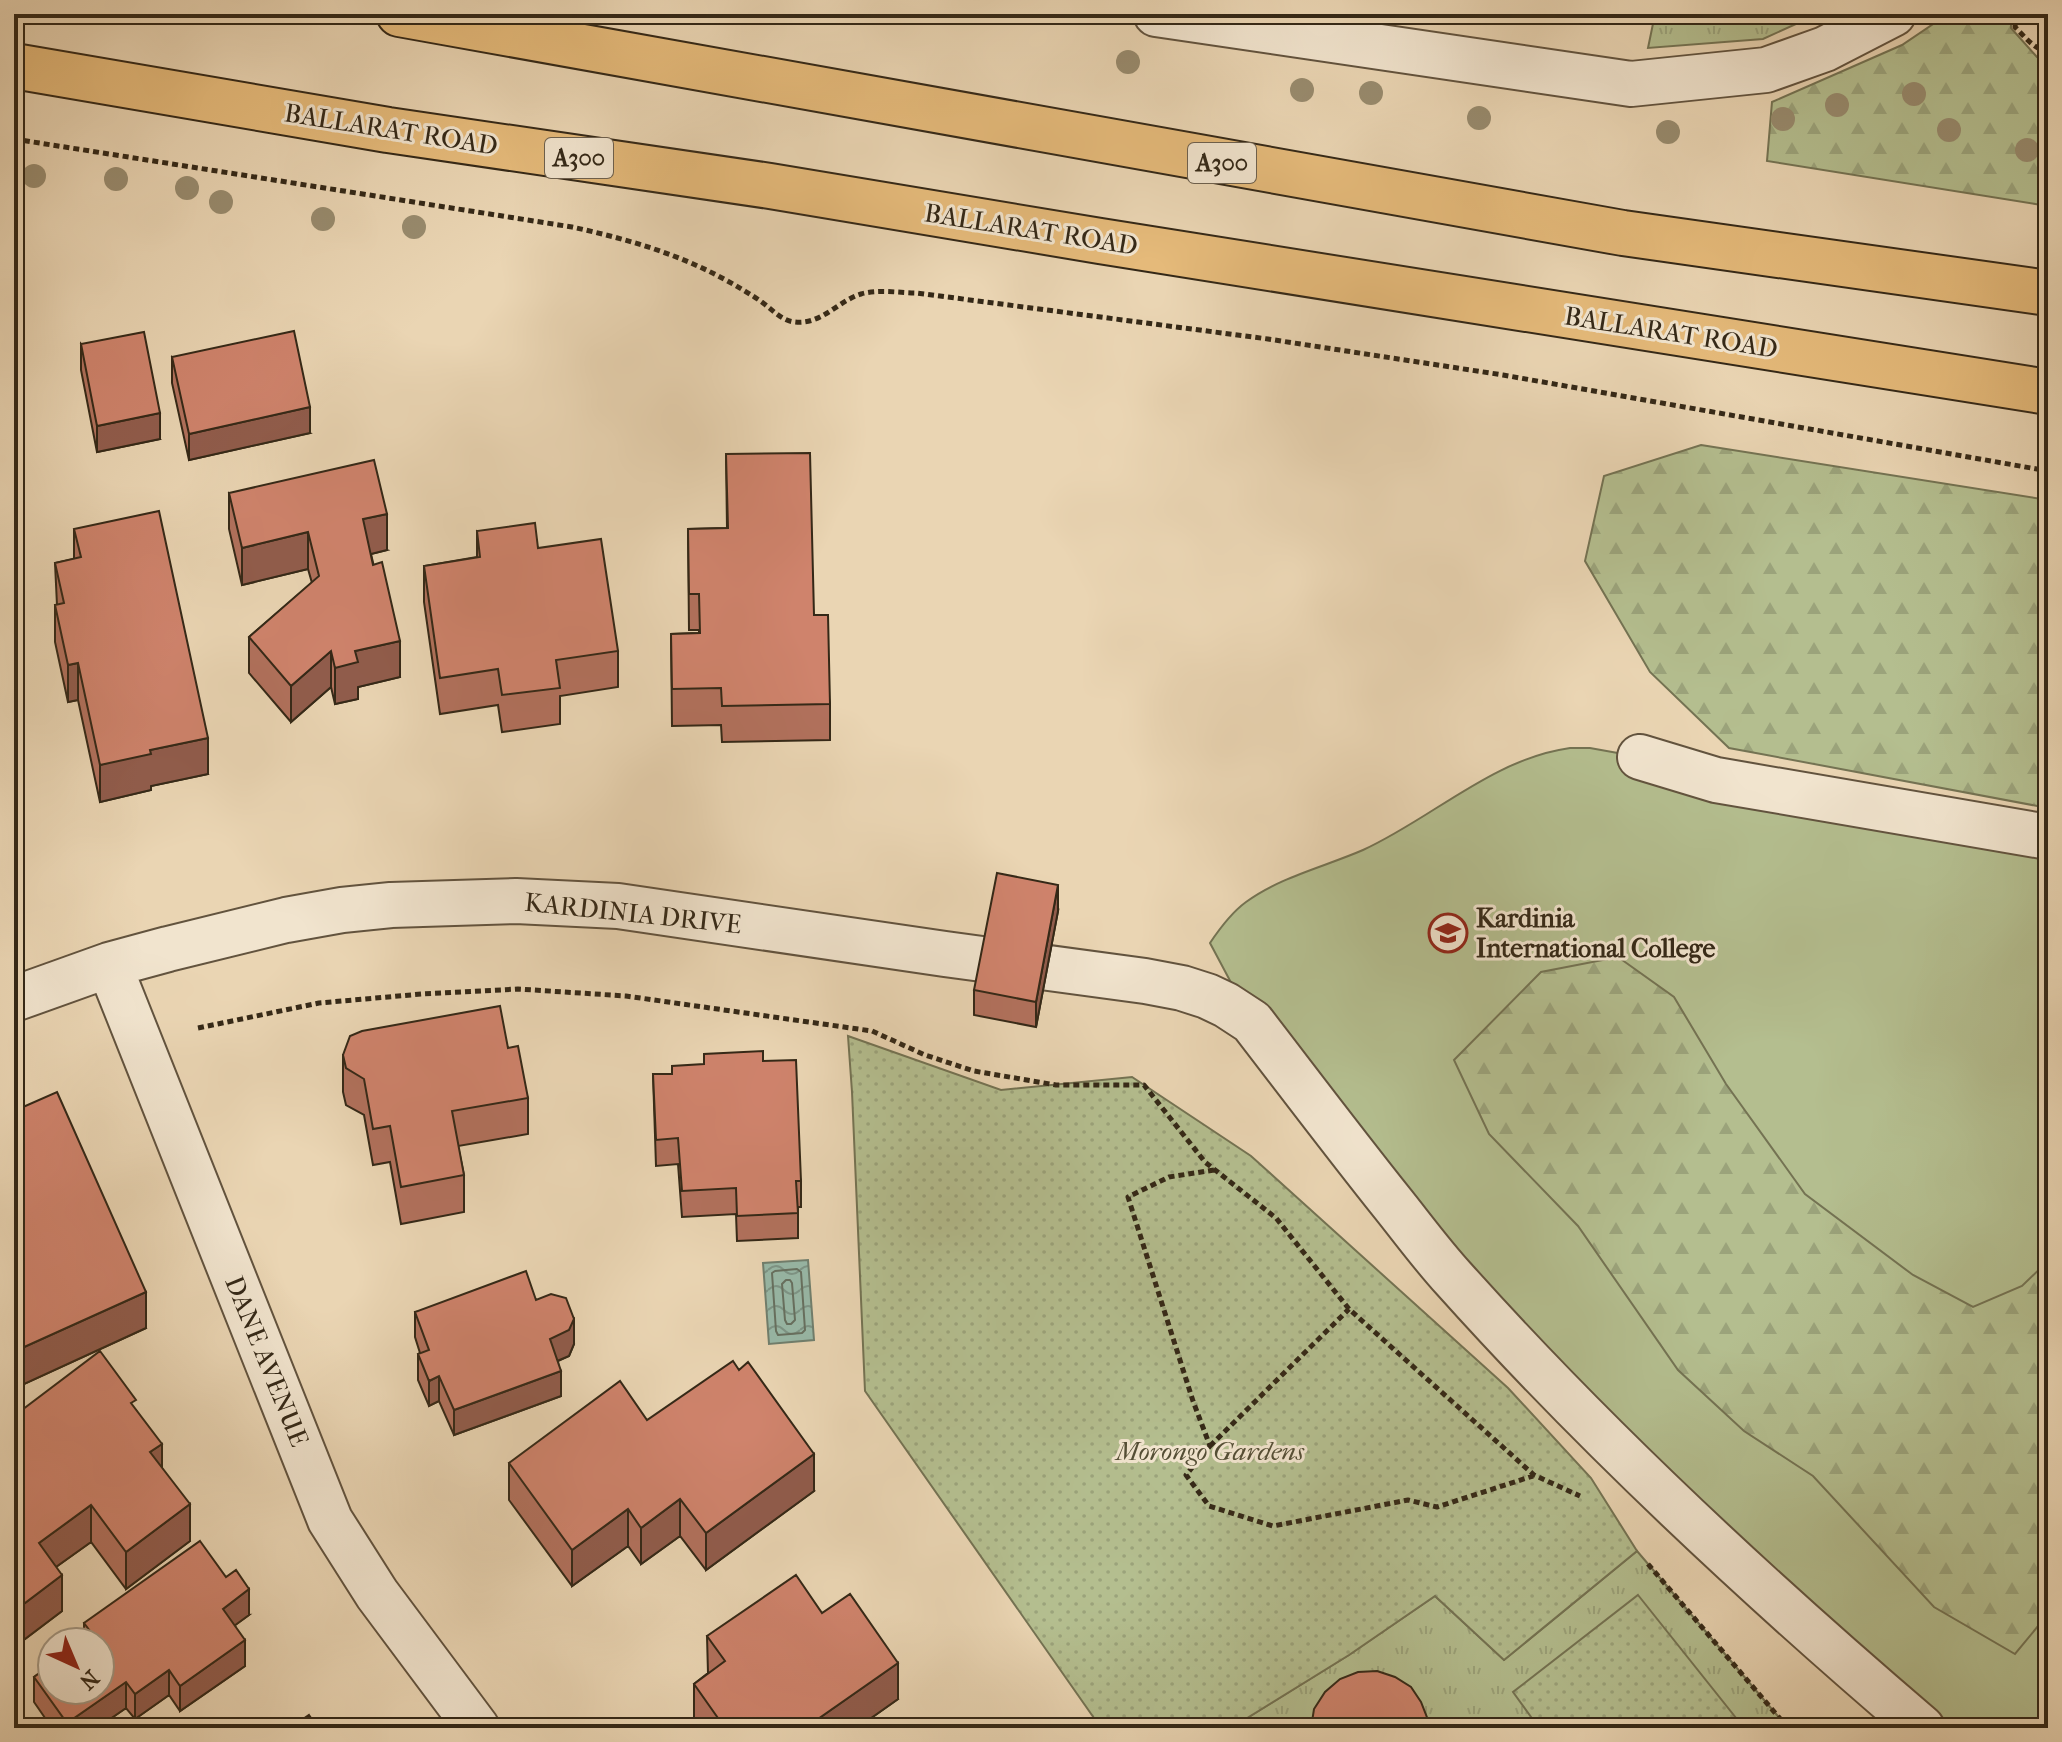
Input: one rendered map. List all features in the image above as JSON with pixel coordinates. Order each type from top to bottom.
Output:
[{"type":"highway","name":"A300","points":[[399,14],[1623,233],[2048,293]]},
{"type":"highway","name":"BALLARAT ROAD","points":[[14,66],[388,130],[770,186],[2048,392]]},
{"type":"street","points":[[1181,16],[1631,84],[1766,70],[1825,49],[1893,14]]},
{"type":"street","points":[[1640,757],[1716,780],[2048,837]]},
{"type":"street","name":"KARDINIA DRIVE","points":[[14,999],[109,965],[286,920],[391,905],[516,901],[618,906],[1145,981],[1207,996],[1252,1022],[1452,1277],[1563,1396],[1720,1547],[1922,1728]]},
{"type":"street","name":"DANE AVENUE","points":[[109,965],[330,1520],[377,1594],[477,1728]]},
{"type":"path","points":[[2016,14],[2015,27],[2028,41],[2048,52]]},
{"type":"path","points":[[14,139],[609,235],[721,277],[785,320],[793,322],[810,322],[862,293],[917,293],[1268,339],[1503,375],[2048,471]]},
{"type":"path","points":[[198,1028],[319,1003],[518,989],[626,996],[872,1031],[947,1063],[974,1071],[1056,1085],[1144,1085],[1205,1162],[1276,1218],[1349,1309],[1534,1475],[1592,1501]]},
{"type":"path","points":[[1210,1446],[1128,1197],[1169,1177],[1215,1170]]},
{"type":"path","points":[[1349,1309],[1210,1446],[1186,1475],[1209,1506],[1273,1526],[1408,1500],[1437,1507],[1534,1475]]},
{"type":"path","points":[[1647,1563],[1788,1728]]},
{"type":"green space","points":[[1655,14],[1818,14],[1763,39],[1648,48]]},
{"type":"green space","points":[[1948,14],[2011,14],[2011,28],[2037,57],[2048,60],[2048,206],[1767,161],[1772,102],[1902,45]]},
{"type":"green space","points":[[1701,445],[2048,500],[2048,808],[1729,748],[1650,672],[1585,561],[1604,476]]},
{"type":"green space","points":[[1570,748],[1590,748],[1640,757],[2048,837],[2048,1728],[1922,1728],[1720,1547],[1252,1022],[1210,943],[1226,921],[1259,893],[1389,837],[1515,764]]},
{"type":"green space","points":[[1618,957],[1674,997],[1726,1084],[1805,1194],[1913,1275],[1973,1307],[2022,1286],[2048,1261],[2048,1614],[2015,1654],[1934,1607],[1813,1476],[1744,1431],[1678,1370],[1578,1226],[1489,1134],[1454,1060],[1541,972]]},
{"type":"green space","name":"Morongo Gardens","points":[[848,1036],[1001,1090],[1132,1077],[1251,1156],[1508,1388],[1591,1478],[1637,1551],[1504,1660],[1435,1596],[1349,1655],[1231,1728],[1101,1728],[865,1391]]},
{"type":"green space","points":[[1637,1551],[1788,1728],[1231,1728],[1349,1655],[1435,1596],[1504,1660]]},
{"type":"green space","points":[[1638,1595],[1744,1728],[1539,1728],[1513,1692]]},
{"type":"water","points":[[808,1260],[814,1340],[769,1344],[763,1263]]},
{"type":"building","points":[[294,331],[310,407],[189,434],[172,357]]},
{"type":"building","points":[[144,332],[160,413],[97,426],[81,344]]},
{"type":"building","points":[[810,453],[814,615],[828,615],[830,704],[722,706],[721,688],[672,689],[671,634],[700,633],[699,594],[689,594],[688,529],[728,528],[726,454]]},
{"type":"building","points":[[374,460],[387,514],[363,519],[373,565],[382,562],[400,641],[355,651],[358,662],[335,668],[331,651],[291,686],[249,637],[319,576],[308,532],[242,548],[229,493]]},
{"type":"building","points":[[159,511],[208,738],[150,750],[151,754],[100,765],[78,663],[68,665],[55,605],[64,603],[55,563],[81,557],[74,529]]},
{"type":"building","points":[[535,523],[538,548],[601,539],[618,651],[556,660],[560,688],[502,695],[498,669],[440,678],[424,566],[480,557],[477,531]]},
{"type":"building","points":[[997,873],[1058,885],[1036,1002],[974,990]]},
{"type":"building","points":[[500,1006],[508,1048],[518,1046],[528,1098],[452,1111],[464,1175],[401,1187],[390,1126],[373,1129],[364,1079],[346,1068],[343,1055],[350,1036],[362,1031]]},
{"type":"building","points":[[763,1051],[763,1061],[796,1060],[801,1181],[796,1181],[798,1213],[737,1216],[736,1188],[682,1191],[678,1138],[656,1140],[653,1074],[672,1074],[672,1066],[704,1064],[704,1054]]},
{"type":"building","points":[[57,1092],[146,1292],[22,1348],[14,1330],[14,1111]]},
{"type":"building","points":[[526,1271],[536,1300],[551,1294],[566,1298],[574,1319],[569,1330],[550,1339],[561,1371],[454,1410],[439,1376],[429,1381],[418,1354],[429,1350],[415,1312]]},
{"type":"building","points":[[100,1351],[136,1400],[131,1403],[162,1444],[150,1452],[190,1504],[126,1552],[91,1505],[39,1543],[62,1575],[21,1606],[14,1597],[14,1416]]},
{"type":"building","points":[[733,1361],[739,1370],[748,1362],[814,1454],[706,1533],[680,1499],[641,1528],[628,1509],[572,1550],[509,1463],[620,1381],[647,1420]]},
{"type":"building","points":[[200,1541],[226,1577],[236,1570],[249,1589],[223,1609],[245,1640],[180,1686],[169,1670],[135,1694],[126,1682],[116,1689],[116,1626],[86,1626],[84,1623]]},
{"type":"building","points":[[796,1575],[822,1613],[850,1594],[898,1663],[805,1728],[725,1728],[694,1684],[725,1661],[707,1636]]},
{"type":"building","points":[[1377,1671],[1411,1687],[1421,1702],[1428,1728],[1311,1728],[1314,1709],[1325,1692],[1340,1679],[1358,1672]]},
{"type":"building","points":[[55,1706],[91,1706],[67,1723]]},
{"type":"building","points":[[309,1715],[318,1728],[290,1728]]},
{"type":"place","name":"Kardinia International College","points":[[1448,933]]}]
